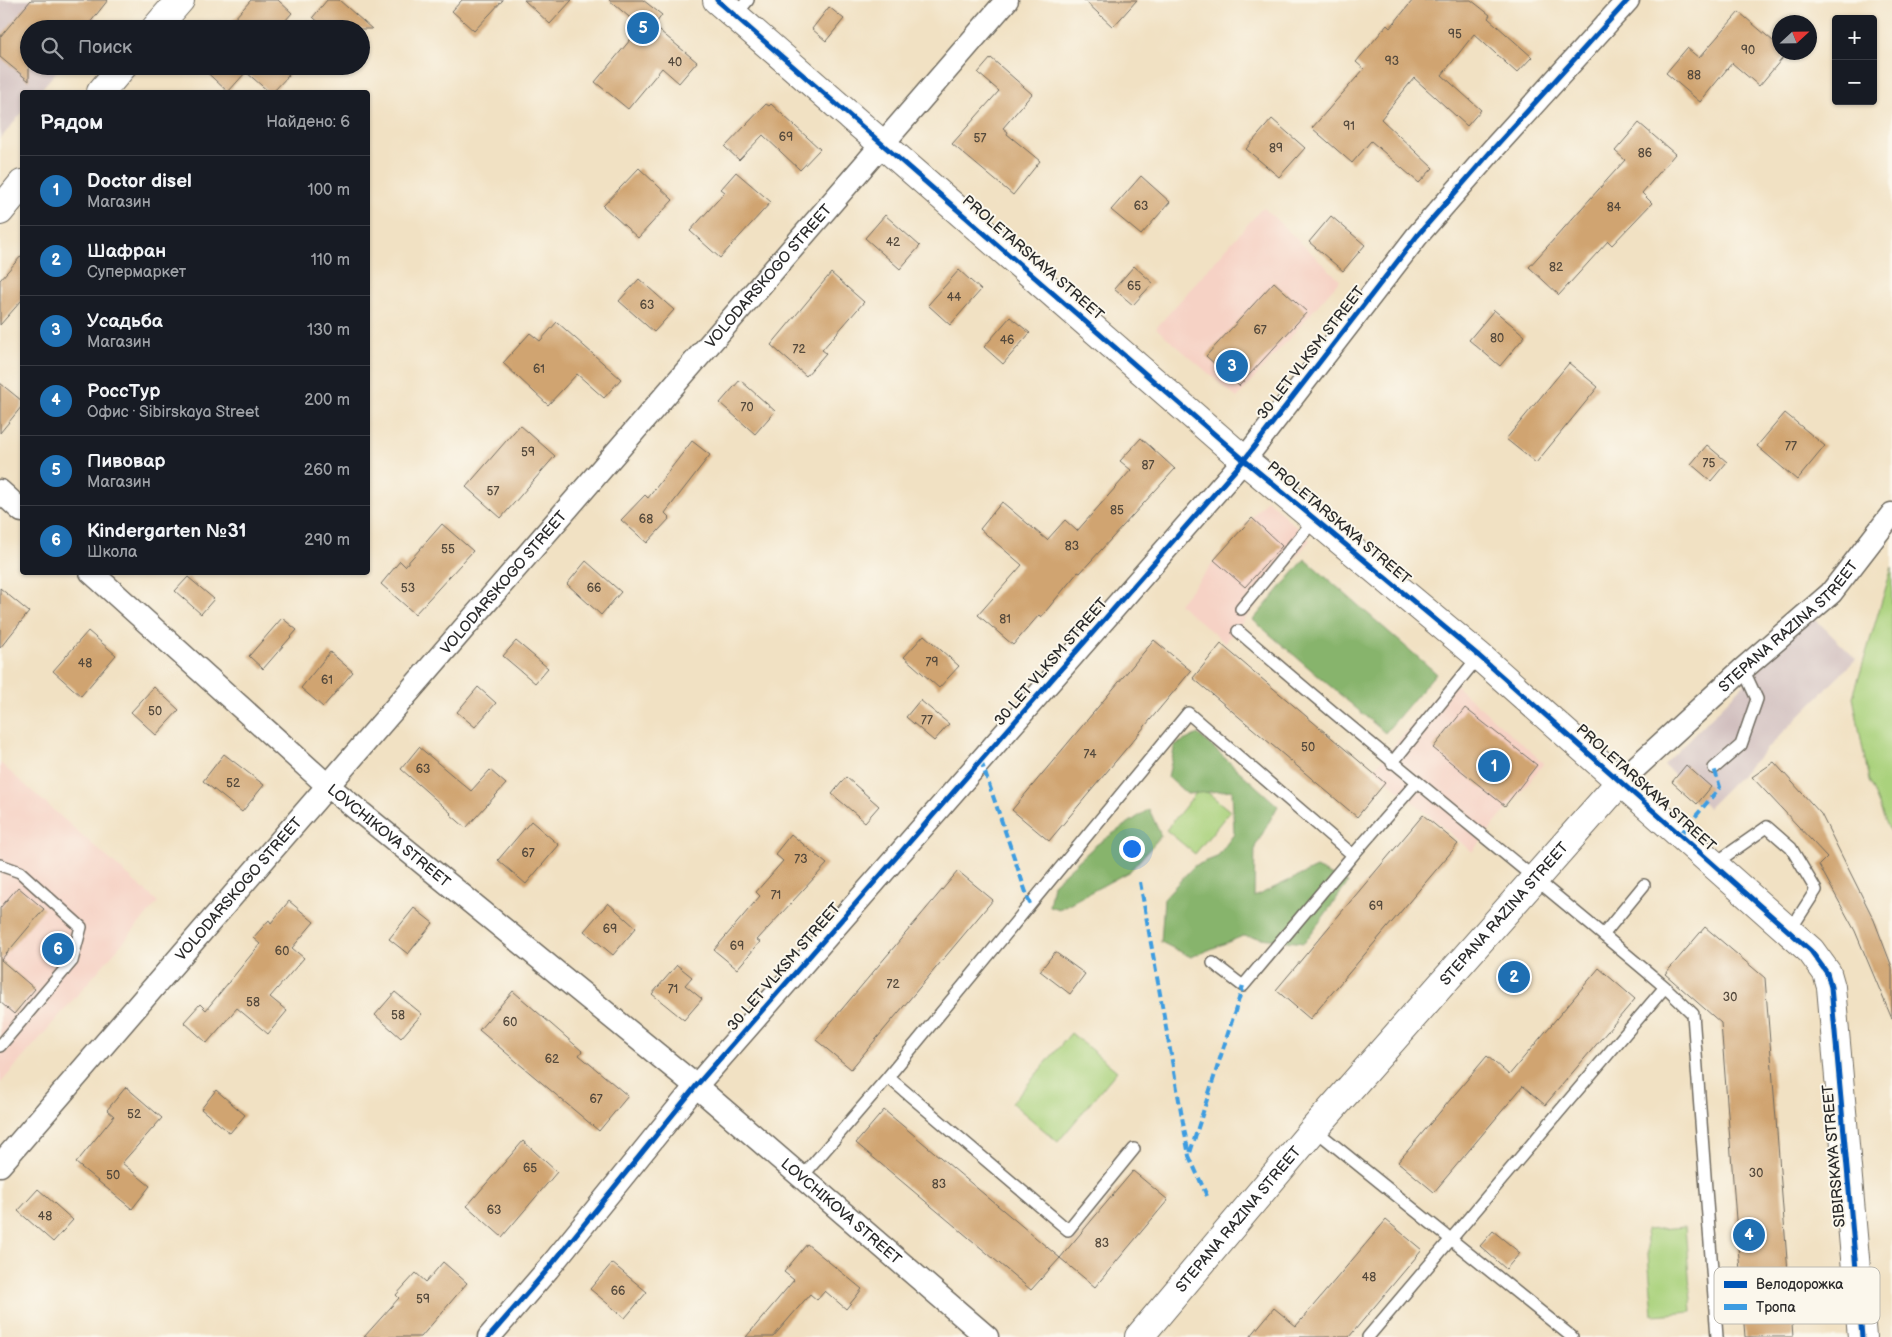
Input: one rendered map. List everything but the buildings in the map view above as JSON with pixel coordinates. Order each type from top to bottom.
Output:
[{"type":"street","points":[[163,20],[180,0]]},
{"type":"street","name":"VOLODARSKOGO STREET","points":[[0,1165],[326,785],[1007,0]]},
{"type":"street","name":"30 LET VLKSM STREET","points":[[488,1337],[548,1269],[696,1086],[1244,460],[1417,236],[1628,0]]},
{"type":"street","name":"PROLETARSKAYA STREET","points":[[734,5],[884,144],[1244,460],[1479,656],[1621,781],[1811,951],[1826,973]]},
{"type":"street","points":[[103,90],[115,75]]},
{"type":"street","points":[[0,211],[20,186]]},
{"type":"street","points":[[0,491],[20,509]]},
{"type":"street","name":"STEPANA RAZINA STREET","points":[[1138,1337],[1314,1129],[1621,781],[1743,669],[1831,593],[1892,514]]},
{"type":"street","name":"LOVCHIKOVA STREET","points":[[93,575],[326,785],[696,1086],[986,1337]]},
{"type":"street","name":"SIBIRSKAYA STREET","points":[[1826,973],[1833,1004],[1856,1267]]},
{"type":"street","name":"SIBIRSKAYA STREET","points":[[1861,1324],[1862,1337]]},
{"type":"lane","points":[[1241,609],[1315,519]]},
{"type":"lane","points":[[1238,630],[1416,783],[1536,878],[1665,987],[1693,1014],[1714,1297]]},
{"type":"lane","points":[[1392,763],[1479,656]]},
{"type":"lane","points":[[1714,768],[1741,745],[1757,699],[1743,669]]},
{"type":"lane","points":[[801,1178],[888,1077],[1188,713],[1353,855]]},
{"type":"lane","points":[[1213,963],[1242,986],[1416,783]]},
{"type":"lane","points":[[1714,864],[1767,827],[1791,848],[1816,890],[1789,932]]},
{"type":"lane","points":[[0,865],[20,872],[81,928],[72,961],[0,1046]]},
{"type":"lane","points":[[1603,935],[1644,886]]},
{"type":"lane","points":[[1368,1337],[1665,987]]},
{"type":"lane","points":[[888,1077],[1068,1230],[1134,1149]]},
{"type":"lane","points":[[1314,1129],[1572,1337]]},
{"type":"lane","points":[[1716,1324],[1717,1337]]},
{"type":"shaded area","points":[[0,0],[75,0],[98,20],[20,20],[20,75],[53,75],[41,90],[20,90],[20,115],[0,139]]},
{"type":"shaded area","points":[[1263,207],[1340,280],[1237,398],[1156,328]]},
{"type":"shaded area","points":[[1267,499],[1310,540],[1225,643],[1179,604]]},
{"type":"shaded area","points":[[1812,616],[1856,659],[1708,808],[1664,765]]},
{"type":"shaded area","points":[[1449,680],[1544,763],[1472,852],[1374,769]]},
{"type":"shaded area","points":[[0,763],[158,902],[0,1084]]},
{"type":"green space","points":[[1305,559],[1436,673],[1385,733],[1253,620]]},
{"type":"green space","points":[[1892,567],[1892,837],[1869,781],[1853,697]]},
{"type":"green space","points":[[1198,734],[1278,806],[1255,847],[1254,897],[1316,868],[1348,883],[1304,943],[1243,936],[1191,957],[1161,942],[1164,898],[1194,866],[1217,857],[1234,834],[1232,790],[1187,794],[1168,777],[1175,745]]},
{"type":"green space","points":[[1201,787],[1230,811],[1195,854],[1166,830]]},
{"type":"green space","points":[[1149,809],[1161,836],[1130,871],[1059,909],[1049,906],[1053,884],[1096,845]]},
{"type":"green space","points":[[1071,1033],[1117,1071],[1058,1142],[1012,1103]]},
{"type":"green space","points":[[1685,1227],[1692,1312],[1653,1315],[1646,1230]]},
{"type":"marked path","points":[[981,761],[1030,904]]},
{"type":"marked path","points":[[1680,835],[1720,787],[1714,768]]},
{"type":"marked path","points":[[1140,882],[1189,1156]]},
{"type":"marked path","points":[[1207,1196],[1189,1156],[1243,986]]},
{"type":"cycle path","points":[[717,0],[1244,460],[1479,656],[1811,951],[1827,973],[1831,987],[1856,1267]]},
{"type":"cycle path","points":[[489,1337],[548,1269],[696,1086],[1244,460],[1417,236],[1628,0]]},
{"type":"cycle path","points":[[1861,1324],[1862,1337]]},
{"type":"place","name":"Пивовар","points":[[643,28]]},
{"type":"place","name":"Усадьба","points":[[1232,366]]},
{"type":"place","name":"Doctor disel","points":[[1494,766]]},
{"type":"place","name":"Kindergarten №31","points":[[58,949]]},
{"type":"place","name":"Шафран","points":[[1514,977]]},
{"type":"place","name":"РоссТур","points":[[1749,1235]]}]
